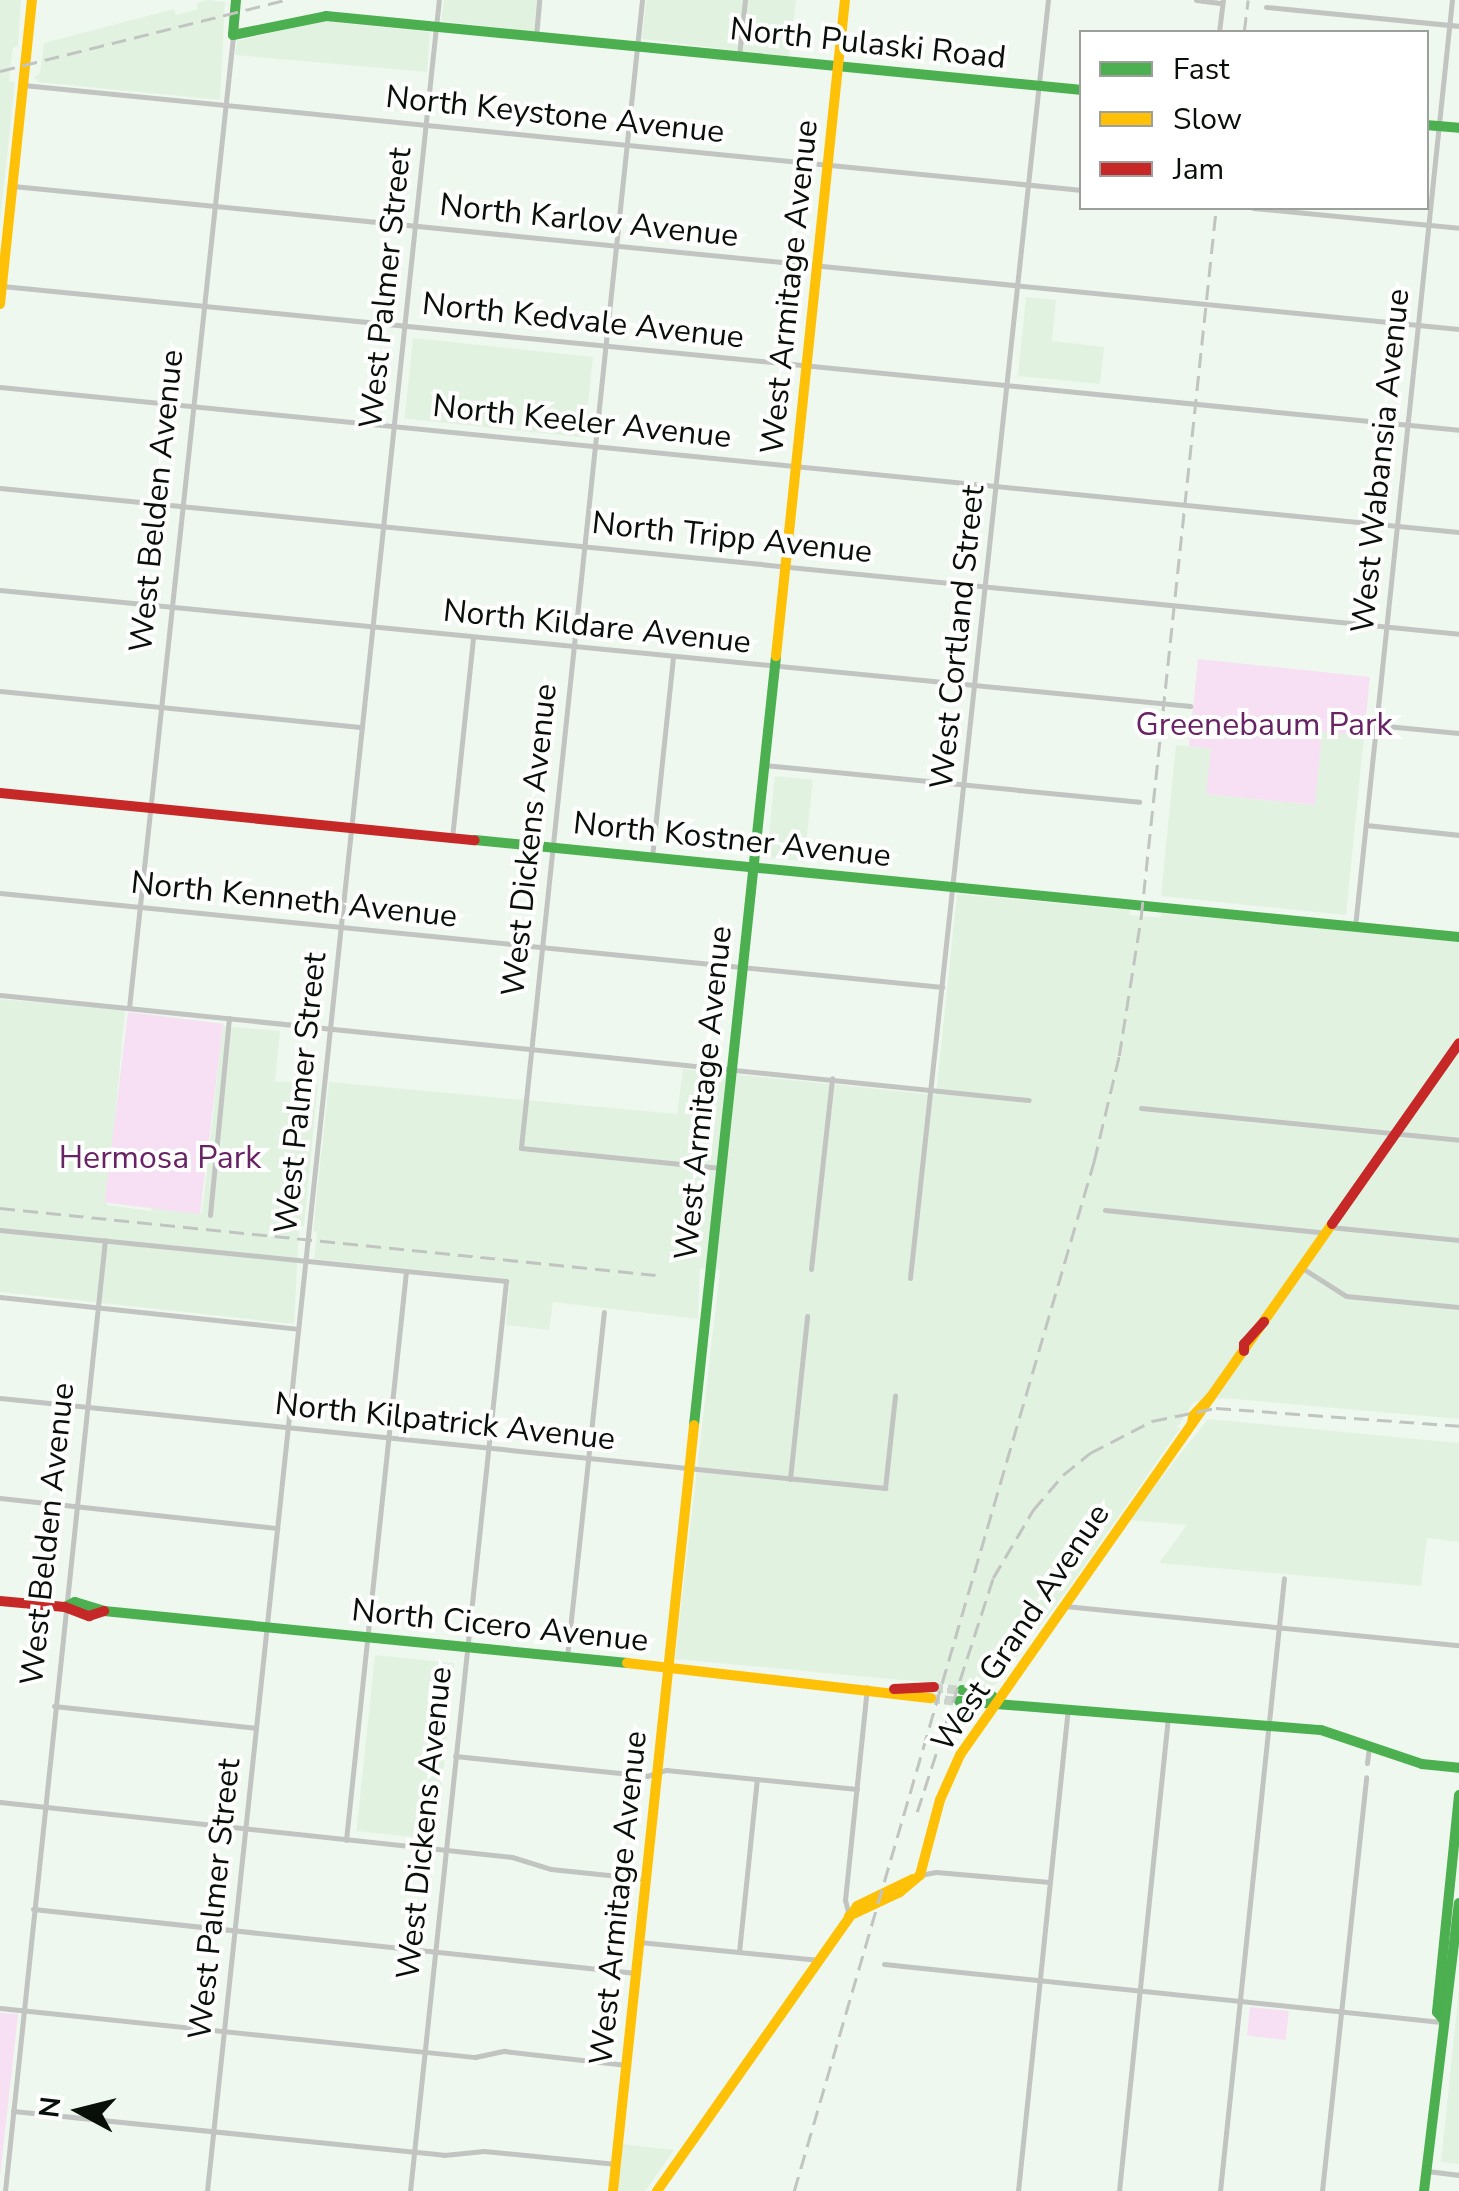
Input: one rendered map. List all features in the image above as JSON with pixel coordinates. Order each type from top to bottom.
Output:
[{"type":"main road","points":[[0,304],[32,0]]},
{"type":"main road","name":"West Belden Avenue","points":[[233,35],[236,0]]},
{"type":"main road","name":"West Armitage Avenue","points":[[613,2191],[846,0]]},
{"type":"main road","name":"North Pulaski Road","points":[[233,35],[326,16],[1079,90]]},
{"type":"main road","points":[[1432,125],[1459,128]]},
{"type":"main road","name":"North Kostner Avenue","points":[[0,793],[1459,937]]},
{"type":"main road","name":"West Grand Avenue","points":[[920,1876],[946,1783],[998,1700],[1192,1424],[1193,1416],[1244,1351],[1244,1344],[1264,1322],[1459,1043]]},
{"type":"main road","name":"North Cicero Avenue","points":[[0,1601],[65,1608],[75,1602],[104,1611],[933,1693]]},
{"type":"main road","points":[[960,1695],[988,1693],[998,1700],[1321,1730],[1370,1743],[1422,1764],[1459,1768]]},
{"type":"main road","points":[[1424,2191],[1459,1795]]},
{"type":"main road","points":[[657,2191],[849,1916],[870,1898],[920,1876]]},
{"type":"main road","points":[[1441,2020],[1448,2012],[1459,1903]]},
{"type":"street","name":"West Palmer Street","points":[[207,2191],[440,0]]},
{"type":"street","points":[[536,36],[539,0]]},
{"type":"street","name":"West Dickens Avenue","points":[[642,0],[520,1148],[722,1168]]},
{"type":"street","points":[[739,56],[745,0]]},
{"type":"street","name":"West Cortland Street","points":[[910,1278],[1048,0]]},
{"type":"street","points":[[1196,0],[1222,1],[1219,30]]},
{"type":"street","name":"West Wabansia Avenue","points":[[1429,200],[1432,125],[1452,0]]},
{"type":"street","points":[[1266,7],[1459,26]]},
{"type":"street","name":"West Belden Avenue","points":[[129,1008],[233,35]]},
{"type":"street","name":"North Keystone Avenue","points":[[23,85],[1079,190]]},
{"type":"street","name":"North Karlov Avenue","points":[[13,186],[1459,329]]},
{"type":"street","points":[[1274,210],[1459,228]]},
{"type":"street","name":"West Wabansia Avenue","points":[[1355,927],[1429,210]]},
{"type":"street","name":"North Kedvale Avenue","points":[[2,286],[1459,430]]},
{"type":"street","name":"North Keeler Avenue","points":[[0,387],[1459,532]]},
{"type":"street","name":"North Tripp Avenue","points":[[0,488],[1459,634]]},
{"type":"street","name":"North Kildare Avenue","points":[[0,590],[1190,706]]},
{"type":"street","points":[[452,838],[473,638]]},
{"type":"street","points":[[652,857],[674,658]]},
{"type":"street","points":[[0,691],[362,727]]},
{"type":"street","points":[[1376,725],[1459,733]]},
{"type":"street","points":[[764,765],[1139,802]]},
{"type":"street","points":[[1366,825],[1459,835]]},
{"type":"street","name":"North Kenneth Avenue","points":[[0,893],[942,987]]},
{"type":"street","points":[[0,994],[1029,1100]]},
{"type":"street","points":[[210,1214],[229,1018]]},
{"type":"street","points":[[811,1269],[832,1078]]},
{"type":"street","points":[[1141,1108],[1459,1140]]},
{"type":"street","points":[[1105,1210],[1459,1240]]},
{"type":"street","points":[[0,1230],[406,1271],[346,1840]]},
{"type":"street","name":"West Belden Avenue","points":[[5,2191],[105,1240]]},
{"type":"street","points":[[1302,1268],[1346,1296],[1459,1306]]},
{"type":"street","name":"West Dickens Avenue","points":[[406,1271],[506,1281],[410,2191]]},
{"type":"street","points":[[0,1297],[298,1328]]},
{"type":"street","points":[[568,1658],[604,1312]]},
{"type":"street","points":[[790,1479],[806,1316]]},
{"type":"street","name":"North Kilpatrick Avenue","points":[[0,1398],[885,1488],[895,1396]]},
{"type":"street","points":[[0,1498],[277,1528]]},
{"type":"street","points":[[1220,2191],[1284,1578]]},
{"type":"street","points":[[1065,1606],[1459,1645]]},
{"type":"street","points":[[849,1916],[845,1900],[867,1688]]},
{"type":"street","points":[[54,1706],[256,1728]]},
{"type":"street","points":[[1018,2191],[1068,1707]]},
{"type":"street","points":[[1120,2191],[1168,1716]]},
{"type":"street","points":[[1367,1763],[1370,1743]]},
{"type":"street","points":[[455,1756],[647,1776],[657,1772],[857,1789]]},
{"type":"street","points":[[1322,2191],[1366,1777]]},
{"type":"street","points":[[739,1952],[757,1779]]},
{"type":"street","points":[[0,1802],[445,1850],[512,1858],[551,1869],[646,1879]]},
{"type":"street","points":[[920,1876],[936,1872],[1050,1882]]},
{"type":"street","points":[[32,1909],[636,1973]]},
{"type":"street","points":[[639,1942],[818,1960]]},
{"type":"street","points":[[884,1964],[1441,2020]]},
{"type":"street","points":[[0,2008],[475,2057],[504,2051],[626,2064]]},
{"type":"street","points":[[14,2111],[414,2152],[494,2152],[616,2164]]},
{"type":"street","points":[[1426,2171],[1459,2175]]},
{"type":"shaded area","points":[[0,0],[21,0],[18,46],[13,48],[10,70],[9,81],[15,82],[0,222]]},
{"type":"shaded area","points":[[444,0],[543,0],[540,32],[441,21]]},
{"type":"shaded area","points":[[646,0],[796,0],[789,57],[642,39]]},
{"type":"shaded area","points":[[225,2],[220,100],[38,82],[34,77],[40,73],[44,43],[174,9],[176,15],[198,9],[197,3]]},
{"type":"shaded area","points":[[320,21],[430,32],[427,72],[235,55],[237,41]]},
{"type":"shaded area","points":[[1026,297],[1056,300],[1052,341],[1104,347],[1100,384],[1018,376]]},
{"type":"shaded area","points":[[413,338],[593,357],[585,437],[405,419]]},
{"type":"shaded area","points":[[1322,732],[1364,736],[1346,915],[1161,896],[1176,745],[1211,748],[1207,794],[1314,805]]},
{"type":"shaded area","points":[[775,776],[813,780],[804,862],[766,858]]},
{"type":"shaded area","points":[[957,894],[1129,910],[1130,915],[1160,918],[1161,913],[1459,941],[1459,1419],[1222,1398],[1194,1402],[1177,1428],[1181,1427],[1066,1592],[996,1684],[987,1688],[675,1659],[720,1270],[700,1268],[698,1319],[553,1302],[549,1330],[506,1325],[510,1279],[314,1259],[317,1232],[313,1231],[329,1082],[677,1114],[683,1069],[936,1095]]},
{"type":"shaded area","points":[[0,999],[125,1010],[107,1205],[151,1211],[152,1207],[202,1213],[223,1026],[280,1031],[275,1081],[318,1084],[304,1226],[299,1227],[294,1324],[0,1292]]},
{"type":"shaded area","points":[[1208,1419],[1459,1443],[1459,1542],[1427,1538],[1421,1586],[1159,1563],[1187,1525],[1128,1520]]},
{"type":"shaded area","points":[[375,1655],[455,1663],[436,1839],[356,1831]]},
{"type":"shaded area","points":[[1459,1989],[1459,2164],[1441,2162]]},
{"type":"shaded area","points":[[622,2144],[674,2150],[645,2191],[618,2191]]},
{"type":"green space","name":"Greenebaum Park","points":[[1198,659],[1370,677],[1364,736],[1322,732],[1315,805],[1206,794],[1211,749],[1189,746]]},
{"type":"green space","name":"Hermosa Park","points":[[128,1012],[223,1024],[200,1214],[105,1203]]},
{"type":"green space","points":[[1250,2007],[1289,2011],[1286,2040],[1247,2036]]},
{"type":"green space","points":[[0,2013],[18,2014],[0,2176]]},
{"type":"tunnel","points":[[934,1687],[962,1690]]},
{"type":"tunnel","points":[[931,1698],[959,1701]]},
{"type":"railway","points":[[0,71],[284,0]]},
{"type":"railway","points":[[1244,30],[1248,0]]},
{"type":"railway","points":[[794,2191],[1094,1161],[1119,1056],[1141,917],[1216,210]]},
{"type":"railway","points":[[0,1208],[656,1275]]},
{"type":"railway","points":[[917,1812],[993,1578],[1033,1510],[1063,1475],[1090,1453],[1152,1421],[1216,1408],[1459,1426]]},
{"type":"traffic: fast","points":[[236,0],[233,35],[326,16],[1079,90]]},
{"type":"traffic: fast","points":[[1429,125],[1459,128]]},
{"type":"traffic: fast","points":[[694,1425],[776,656]]},
{"type":"traffic: fast","points":[[475,840],[1459,937]]},
{"type":"traffic: fast","points":[[65,1607],[75,1602],[104,1611],[627,1663]]},
{"type":"traffic: fast","points":[[962,1690],[988,1693],[997,1700]]},
{"type":"traffic: fast","points":[[959,1701],[1321,1730],[1422,1764],[1459,1768]]},
{"type":"traffic: fast","points":[[1442,2018],[1437,2012],[1459,1795]]},
{"type":"traffic: fast","points":[[1424,2191],[1459,1903]]},
{"type":"traffic: slow","points":[[0,304],[32,0]]},
{"type":"traffic: slow","points":[[776,656],[845,0]]},
{"type":"traffic: slow","points":[[849,1916],[900,1892],[920,1875],[940,1800],[960,1755],[1332,1224]]},
{"type":"traffic: slow","points":[[1192,1424],[1193,1416],[1211,1397]]},
{"type":"traffic: slow","points":[[613,2191],[694,1425]]},
{"type":"traffic: slow","points":[[627,1663],[931,1698]]},
{"type":"traffic: slow","points":[[657,2191],[857,1906],[913,1879]]},
{"type":"traffic: jam","points":[[0,793],[475,840]]},
{"type":"traffic: jam","points":[[1332,1224],[1459,1043]]},
{"type":"traffic: jam","points":[[1244,1351],[1244,1344],[1264,1322]]},
{"type":"traffic: jam","points":[[0,1601],[65,1607],[89,1616],[104,1611]]},
{"type":"traffic: jam","points":[[894,1689],[934,1687]]}]
